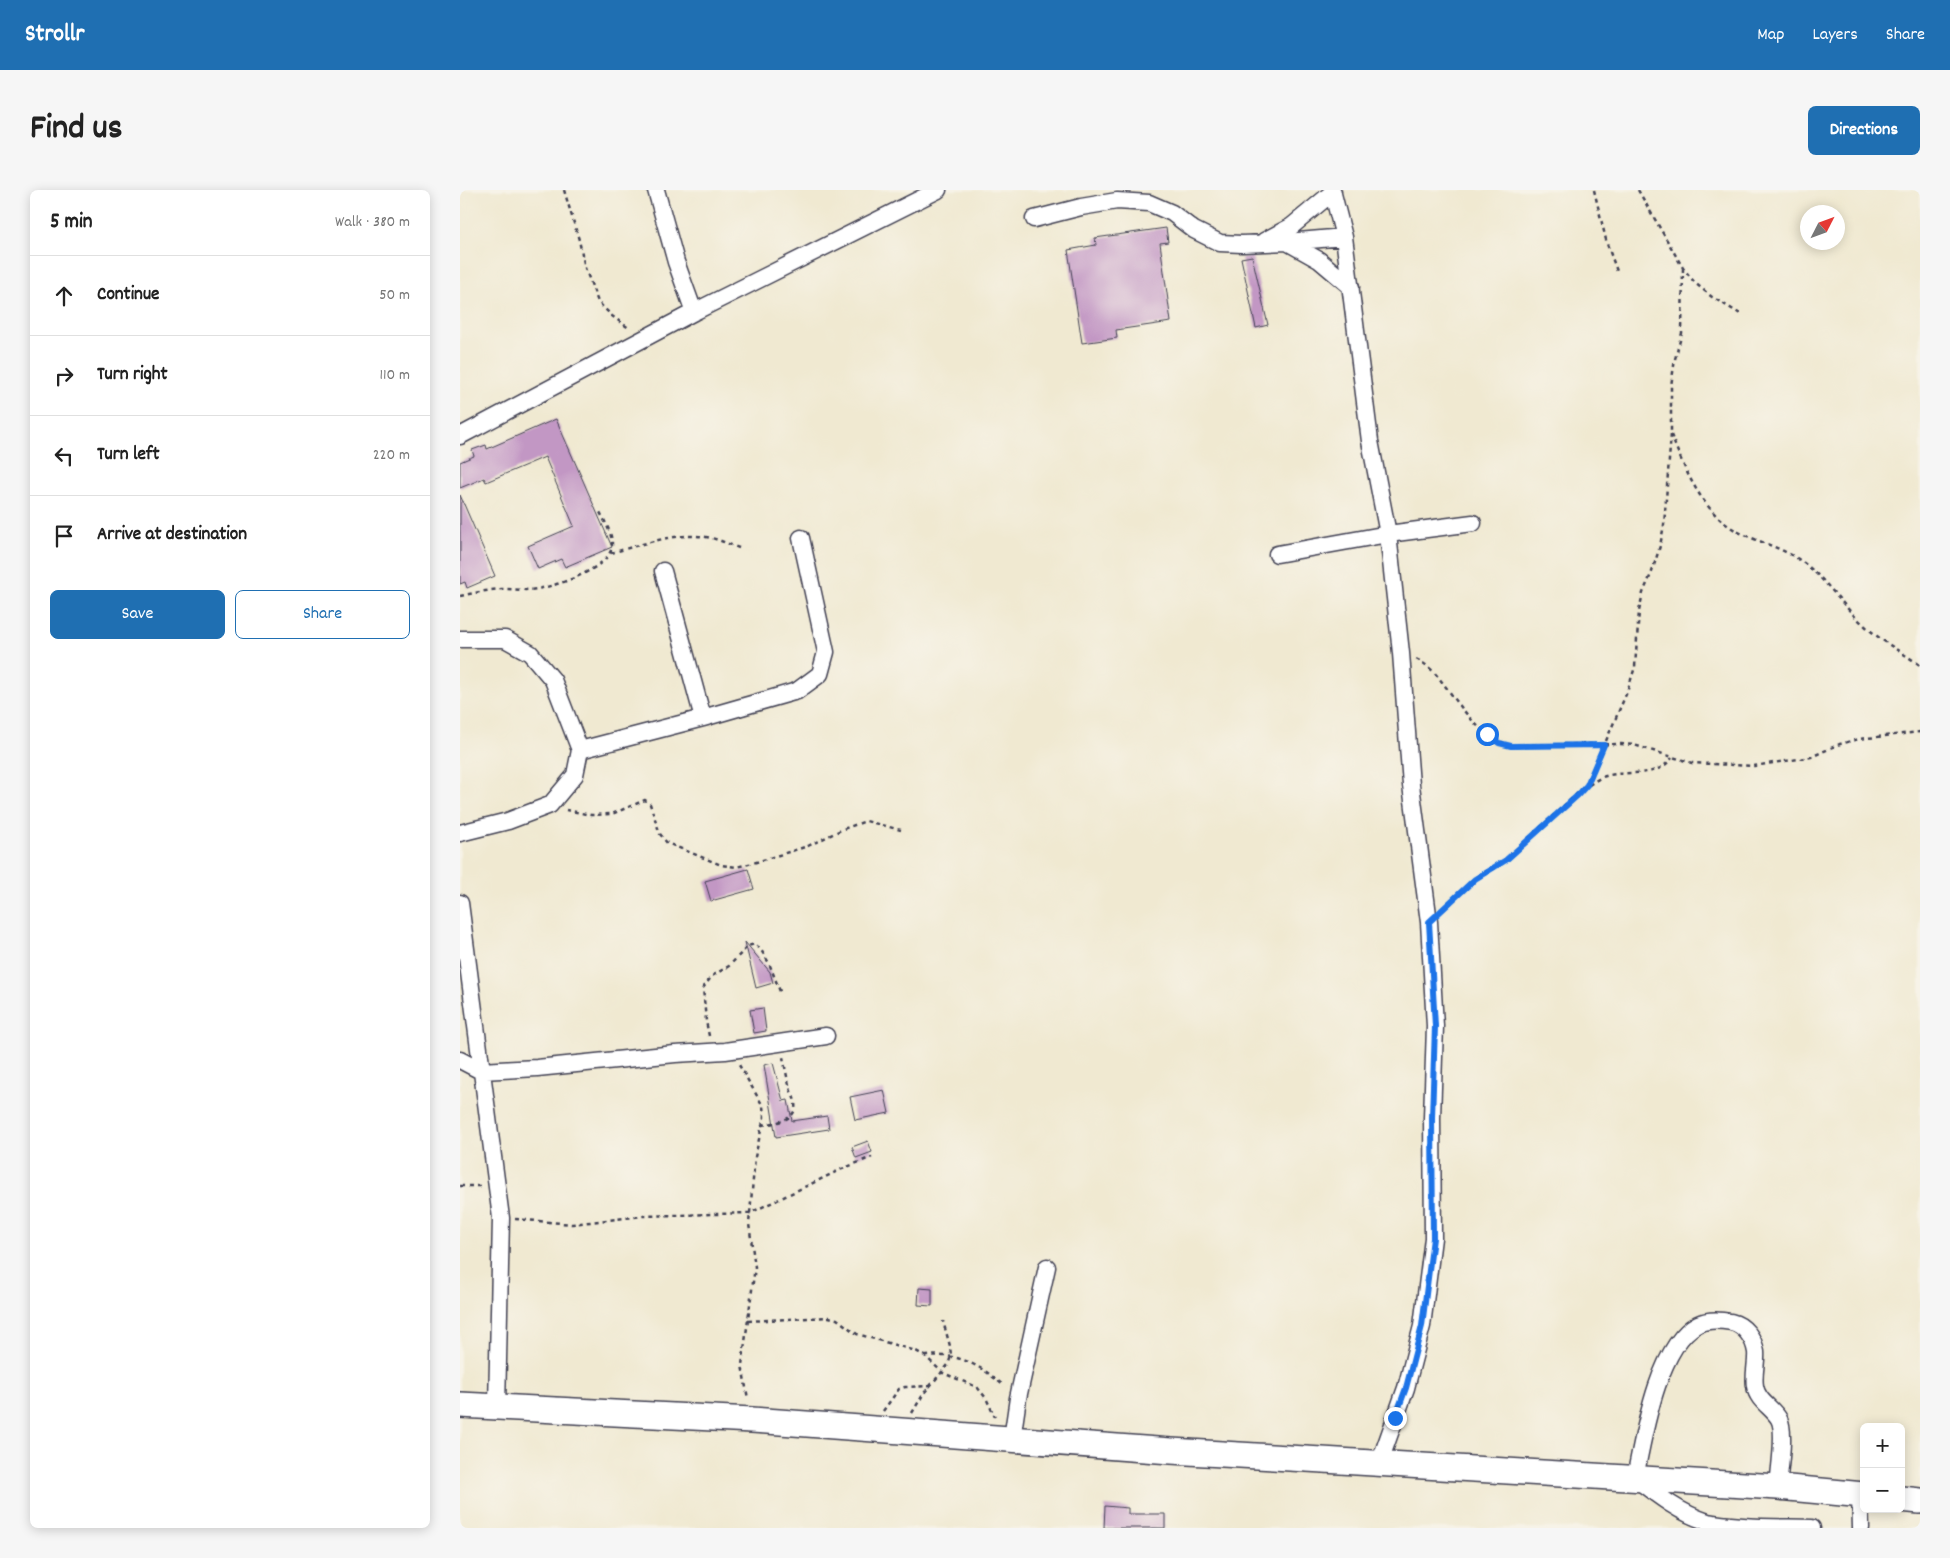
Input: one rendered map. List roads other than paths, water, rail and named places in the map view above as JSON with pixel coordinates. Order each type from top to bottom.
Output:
[{"type":"highway","points":[[460,1406],[752,1420],[1379,1464],[1635,1478],[1860,1494]]},
{"type":"highway","points":[[1905,1499],[1920,1501]]},
{"type":"street","points":[[656,190],[676,262],[694,312]]},
{"type":"street","points":[[460,436],[643,338],[938,190]]},
{"type":"street","points":[[1259,244],[1292,226],[1333,191],[1344,236],[1370,441],[1388,534],[1401,653],[1411,785],[1429,922],[1435,1026],[1432,1118],[1433,1238],[1422,1326],[1406,1388],[1379,1464]]},
{"type":"street","points":[[1034,219],[1081,207],[1117,201],[1149,203],[1172,213],[1194,230],[1220,243],[1259,244],[1344,236]]},
{"type":"street","points":[[1287,242],[1319,260],[1351,287]]},
{"type":"street","points":[[1277,554],[1388,534],[1473,523]]},
{"type":"street","points":[[580,750],[798,691],[820,674],[826,652],[801,538]]},
{"type":"street","points":[[663,571],[703,718]]},
{"type":"street","points":[[460,639],[505,639],[530,653],[553,680],[580,750],[575,775],[550,805],[508,821],[460,832]]},
{"type":"street","points":[[460,903],[501,1218],[497,1407]]},
{"type":"street","points":[[460,1060],[481,1071],[537,1068],[720,1051],[826,1036]]},
{"type":"street","points":[[1006,1439],[1018,1398],[1047,1267]]},
{"type":"street","points":[[1778,1487],[1782,1445],[1780,1421],[1772,1409],[1760,1398],[1755,1386],[1756,1351],[1750,1334],[1737,1323],[1718,1319],[1698,1324],[1682,1336],[1668,1357],[1643,1435],[1635,1478],[1678,1509],[1708,1522],[1736,1528],[1812,1528]]},
{"type":"street","points":[[1862,1513],[1862,1528]]}]
